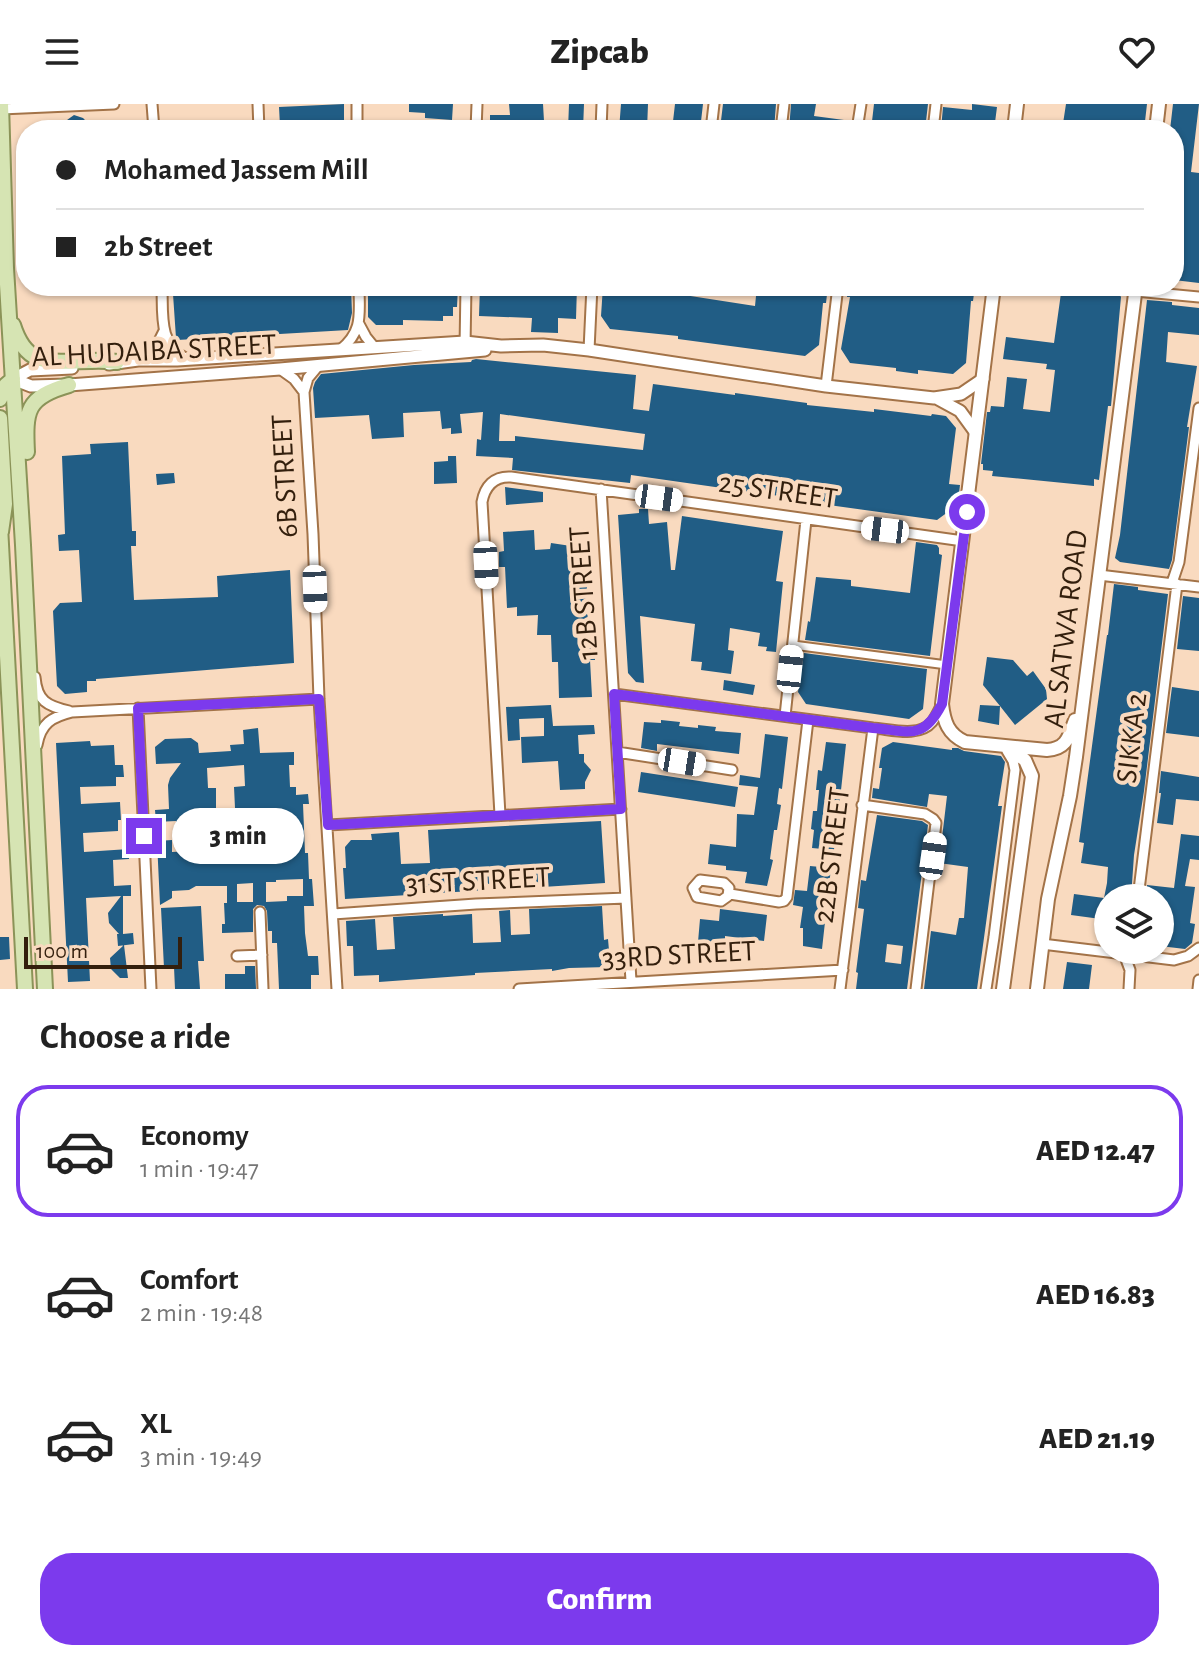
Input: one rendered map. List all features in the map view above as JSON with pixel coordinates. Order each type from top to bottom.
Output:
[{"type":"main road","points":[[1,106],[8,309],[45,989]]},
{"type":"main road","points":[[942,704],[993,296]]},
{"type":"main road","name":"AL SATWA ROAD","points":[[1040,985],[1042,944],[1070,796],[1082,711],[1135,296]]},
{"type":"main road","points":[[8,309],[21,343],[41,360],[117,362]]},
{"type":"main road","points":[[0,368],[13,379]]},
{"type":"main road","points":[[0,399],[6,385],[13,379]]},
{"type":"main road","points":[[20,487],[27,465],[27,418],[30,409],[42,394],[69,385]]},
{"type":"main road","points":[[0,418],[5,504],[1,532]]},
{"type":"main road","points":[[0,526],[25,989]]},
{"type":"main road","name":"AL SATWA ROAD","points":[[942,704],[948,730],[956,737],[965,742],[1002,745],[1025,760],[1032,776],[1003,989]]},
{"type":"main road","points":[[1002,745],[1047,750],[1058,748],[1068,741],[1073,723],[1082,711]]},
{"type":"street","points":[[1,106],[114,104]]},
{"type":"street","points":[[160,377],[163,368],[182,359],[169,345],[164,331],[162,296]]},
{"type":"street","points":[[340,350],[350,341],[359,324],[359,296]]},
{"type":"street","points":[[464,346],[466,296]]},
{"type":"street","points":[[589,350],[592,296]]},
{"type":"street","points":[[826,386],[837,296]]},
{"type":"street","points":[[359,324],[375,348]]},
{"type":"street","points":[[138,360],[155,349],[164,331]]},
{"type":"street","name":"AL HUDAIBA STREET","points":[[13,379],[30,370],[138,360],[375,348],[543,345],[826,386],[934,398],[961,394],[983,379]]},
{"type":"street","name":"AL HUDAIBA STREET","points":[[13,379],[31,386],[69,385],[318,366],[464,346]]},
{"type":"street","name":"6B STREET","points":[[318,366],[308,378],[304,392],[337,989]]},
{"type":"street","name":"6B STREET","points":[[280,369],[294,379],[304,392]]},
{"type":"street","name":"AL HUDAIBA STREET","points":[[934,398],[960,411],[976,433]]},
{"type":"street","name":"SIKKA 2","points":[[1140,884],[1174,583],[1199,408]]},
{"type":"street","name":"25 STREET","points":[[500,815],[482,502],[489,485],[496,480],[504,477],[601,489],[963,541]]},
{"type":"street","name":"12B STREET","points":[[601,489],[631,981]]},
{"type":"street","points":[[785,716],[806,520]]},
{"type":"street","points":[[1099,575],[1199,587]]},
{"type":"street","points":[[793,645],[947,665]]},
{"type":"street","points":[[29,652],[34,660],[36,685],[42,700],[72,712]]},
{"type":"street","points":[[614,694],[908,731],[925,728],[942,704]]},
{"type":"street","points":[[34,758],[39,735],[46,722],[72,712],[319,699]]},
{"type":"street","points":[[138,708],[151,989]]},
{"type":"street","points":[[730,894],[781,902],[787,897],[808,720]]},
{"type":"street","name":"22B STREET","points":[[840,989],[873,728]]},
{"type":"street","name":"AL SATWA ROAD","points":[[986,989],[1015,770],[1002,745]]},
{"type":"street","points":[[617,752],[732,770]]},
{"type":"street","points":[[862,805],[925,814],[936,823],[916,989]]},
{"type":"street","points":[[328,825],[621,809]]},
{"type":"street","name":"31ST STREET","points":[[333,914],[626,898]]},
{"type":"street","points":[[260,912],[263,989]]},
{"type":"street","points":[[1042,944],[1094,949]]},
{"type":"street","points":[[1174,960],[1188,956],[1199,948]]},
{"type":"street","points":[[237,956],[262,955]]},
{"type":"street","points":[[1128,964],[1131,974],[1129,989]]},
{"type":"street","name":"33RD STREET","points":[[519,989],[843,970]]},
{"type":"street","points":[[1198,989],[1199,980]]},
{"type":"building","points":[[344,104],[344,120],[280,120],[279,107]]},
{"type":"building","points":[[409,104],[453,104],[452,120],[425,118],[425,113],[409,112]]},
{"type":"building","points":[[509,104],[543,104],[544,120],[490,120],[490,115],[510,115]]},
{"type":"building","points":[[569,104],[584,104],[583,120],[568,120]]},
{"type":"building","points":[[621,104],[648,104],[647,120],[620,120]]},
{"type":"building","points":[[675,104],[703,104],[701,120],[673,120]]},
{"type":"building","points":[[723,104],[776,104],[775,120],[721,120]]},
{"type":"building","points":[[791,104],[816,104],[814,116],[844,120],[790,120]]},
{"type":"building","points":[[874,104],[928,104],[926,120],[872,120]]},
{"type":"building","points":[[972,104],[997,107],[995,120],[942,120],[943,107],[972,110]]},
{"type":"building","points":[[1066,104],[1147,104],[1145,120],[1064,120]]},
{"type":"building","points":[[1173,104],[1199,104],[1191,172],[1199,173],[1199,283],[1184,281],[1184,120],[1171,120]]},
{"type":"building","points":[[74,115],[85,120],[67,120]]},
{"type":"building","points":[[173,296],[351,296],[348,330],[176,338]]},
{"type":"building","points":[[368,296],[458,296],[453,316],[443,316],[443,321],[403,320],[403,325],[376,325],[368,317]]},
{"type":"building","points":[[480,296],[577,296],[576,319],[558,318],[558,333],[531,332],[532,318],[479,316]]},
{"type":"building","points":[[602,296],[690,296],[755,306],[756,296],[827,296],[826,303],[823,303],[819,345],[805,356],[610,329],[601,316]]},
{"type":"building","points":[[974,296],[966,363],[953,374],[918,370],[918,374],[896,371],[896,368],[850,363],[841,349],[850,297],[847,297]]},
{"type":"building","points":[[1061,296],[1120,296],[1111,406],[1108,406],[1099,480],[1094,479],[1094,486],[992,476],[993,471],[983,470],[981,464],[987,412],[990,412],[991,406],[1004,407],[1007,377],[1027,379],[1023,409],[1050,412],[1055,370],[1046,369],[1047,364],[1003,359],[1006,337],[1054,343]]},
{"type":"building","points":[[1147,300],[1199,308],[1199,335],[1168,332],[1166,362],[1197,366],[1169,569],[1120,562],[1115,558]]},
{"type":"building","points":[[472,360],[636,375],[633,409],[649,411],[653,384],[807,405],[946,416],[956,428],[949,484],[960,485],[957,510],[952,509],[937,520],[631,475],[630,483],[512,470],[513,458],[476,456],[477,439],[481,440],[483,412],[460,414],[462,433],[451,434],[451,428],[442,429],[440,411],[403,413],[404,437],[372,439],[369,415],[315,418],[313,388],[321,374]],"holes":[[[500,414],[645,434],[643,450],[515,436],[515,441],[499,441]]]},
{"type":"building","points":[[128,442],[132,531],[136,531],[136,546],[131,546],[134,600],[218,597],[217,576],[290,570],[294,663],[96,679],[87,681],[87,692],[65,694],[57,686],[53,611],[60,603],[82,602],[79,550],[59,551],[58,535],[65,534],[62,456],[91,454],[90,444]]},
{"type":"building","points":[[448,456],[456,456],[457,483],[434,484],[434,462],[448,461]]},
{"type":"building","points":[[174,473],[175,483],[157,485],[156,474]]},
{"type":"building","points":[[505,487],[543,492],[543,502],[506,505]]},
{"type":"building","points":[[639,509],[648,509],[649,524],[667,522],[671,570],[675,570],[682,516],[783,531],[776,581],[783,582],[776,652],[758,646],[760,633],[730,628],[728,650],[734,651],[731,674],[701,670],[702,662],[691,661],[695,624],[640,616],[644,683],[636,682],[628,673],[618,515],[639,513]]},
{"type":"building","points":[[534,530],[535,550],[550,549],[551,543],[591,549],[589,561],[582,560],[578,586],[587,587],[585,605],[592,605],[591,615],[588,614],[586,625],[576,624],[578,645],[594,645],[595,660],[590,660],[592,697],[559,698],[558,662],[552,662],[551,635],[537,635],[538,615],[517,616],[517,607],[507,608],[505,567],[499,567],[499,552],[504,551],[503,532]]},
{"type":"building","points":[[916,542],[937,545],[942,555],[930,656],[805,640],[816,577],[851,580],[851,586],[910,593]]},
{"type":"building","points":[[1114,584],[1168,594],[1132,884],[1107,884],[1108,867],[1081,863],[1084,843],[1079,842]]},
{"type":"building","points":[[1183,596],[1199,598],[1199,651],[1177,649]]},
{"type":"building","points":[[804,653],[927,669],[923,709],[909,719],[806,704],[798,692]]},
{"type":"building","points":[[987,657],[1013,660],[1027,676],[1033,671],[1046,689],[1047,699],[1015,725],[983,685]]},
{"type":"building","points":[[724,680],[755,685],[753,695],[723,690]]},
{"type":"building","points":[[1172,687],[1199,691],[1199,737],[1166,733]]},
{"type":"building","points":[[551,705],[553,726],[594,725],[595,734],[578,735],[579,754],[584,754],[584,762],[591,770],[585,789],[560,790],[558,761],[522,763],[521,737],[544,736],[544,718],[519,719],[520,740],[508,741],[506,707]]},
{"type":"building","points":[[980,705],[1000,706],[999,725],[978,721]]},
{"type":"building","points":[[661,720],[680,722],[679,726],[716,727],[715,731],[741,733],[739,754],[657,744],[657,751],[641,748],[644,722],[661,723]]},
{"type":"building","points":[[258,728],[260,753],[294,752],[294,765],[289,765],[290,787],[296,787],[296,795],[308,794],[309,804],[303,804],[305,853],[308,853],[314,906],[304,906],[305,933],[308,956],[318,956],[319,975],[311,975],[311,989],[279,989],[277,943],[272,943],[272,931],[268,931],[264,906],[257,905],[253,909],[253,932],[222,933],[227,886],[196,886],[189,890],[172,891],[172,898],[160,905],[157,841],[172,840],[172,852],[190,851],[190,827],[176,827],[176,821],[156,822],[155,810],[169,809],[168,785],[181,763],[156,764],[155,747],[165,739],[191,738],[198,743],[199,753],[231,751],[230,745],[244,744],[243,730]],"holes":[[[244,765],[245,786],[234,787],[235,808],[216,808],[216,788],[208,788],[207,768]],[[278,835],[279,851],[259,852],[258,836]],[[303,879],[303,896],[287,896],[287,901],[266,902],[266,882]],[[253,883],[253,902],[237,902],[237,884]]]},
{"type":"building","points":[[765,734],[788,737],[782,789],[779,788],[777,804],[781,805],[777,830],[774,830],[770,859],[773,860],[767,886],[745,883],[747,872],[708,864],[710,844],[736,847],[737,814],[754,815],[758,787],[739,785],[740,775],[760,778]]},
{"type":"building","points":[[90,741],[91,746],[114,745],[115,765],[123,765],[124,777],[116,777],[116,786],[80,787],[81,804],[120,802],[118,831],[83,833],[84,852],[129,849],[129,859],[113,860],[114,886],[131,885],[131,896],[123,896],[123,934],[133,933],[134,944],[118,946],[119,934],[109,923],[108,913],[121,896],[86,898],[90,981],[68,982],[56,743]]},
{"type":"building","points":[[826,742],[846,744],[838,818],[848,818],[848,827],[836,826],[834,850],[812,848],[813,811],[817,811],[819,790],[816,790],[818,770],[822,771]]},
{"type":"building","points":[[893,742],[952,750],[958,748],[1001,756],[1005,762],[998,806],[1002,806],[977,989],[924,989],[931,931],[956,935],[959,918],[964,918],[968,867],[939,863],[947,796],[929,794],[927,807],[872,798],[873,788],[879,789],[882,748]]},
{"type":"building","points":[[1161,771],[1199,777],[1199,801],[1176,799],[1173,825],[1157,823]]},
{"type":"building","points":[[641,772],[738,787],[735,807],[638,792]]},
{"type":"building","points":[[877,815],[922,821],[928,825],[907,989],[856,989],[864,909],[858,908],[861,880],[866,881]],"holes":[[[887,944],[903,946],[901,964],[885,962]]]},
{"type":"building","points":[[601,821],[605,883],[527,888],[527,881],[486,884],[487,890],[345,899],[345,847],[351,840],[372,840],[371,834],[399,832],[401,864],[430,863],[428,830]]},
{"type":"building","points":[[1181,834],[1199,836],[1199,860],[1190,859],[1185,886],[1195,887],[1190,923],[1195,924],[1192,943],[1185,949],[1174,948],[1174,888]]},
{"type":"building","points":[[810,866],[831,868],[822,949],[803,946],[803,928],[800,928],[803,907],[793,905],[795,890],[807,891]]},
{"type":"building","points":[[1074,894],[1094,897],[1094,918],[1071,915]]},
{"type":"building","points":[[201,906],[204,961],[198,961],[200,989],[175,989],[174,967],[164,968],[161,908]]},
{"type":"building","points":[[602,906],[604,940],[608,939],[608,967],[475,973],[379,982],[379,975],[354,976],[353,946],[347,946],[346,921],[375,919],[377,950],[395,949],[393,917],[472,914],[473,943],[501,942],[499,911],[510,910],[511,935],[530,934],[529,909]]},
{"type":"building","points":[[720,909],[767,915],[764,941],[725,936],[725,944],[698,942],[700,919],[719,921]]},
{"type":"building","points":[[0,937],[9,937],[10,959],[0,960]]},
{"type":"building","points":[[124,945],[128,978],[120,978],[111,969],[110,958]]},
{"type":"building","points":[[1067,962],[1092,965],[1089,989],[1063,989]]},
{"type":"building","points":[[245,966],[255,966],[256,989],[225,989],[225,974],[245,974]]},
{"type":"route","points":[[144,836],[138,708],[319,699],[328,825],[621,809],[614,694],[873,728],[917,731],[925,728],[942,704],[967,512]]}]
